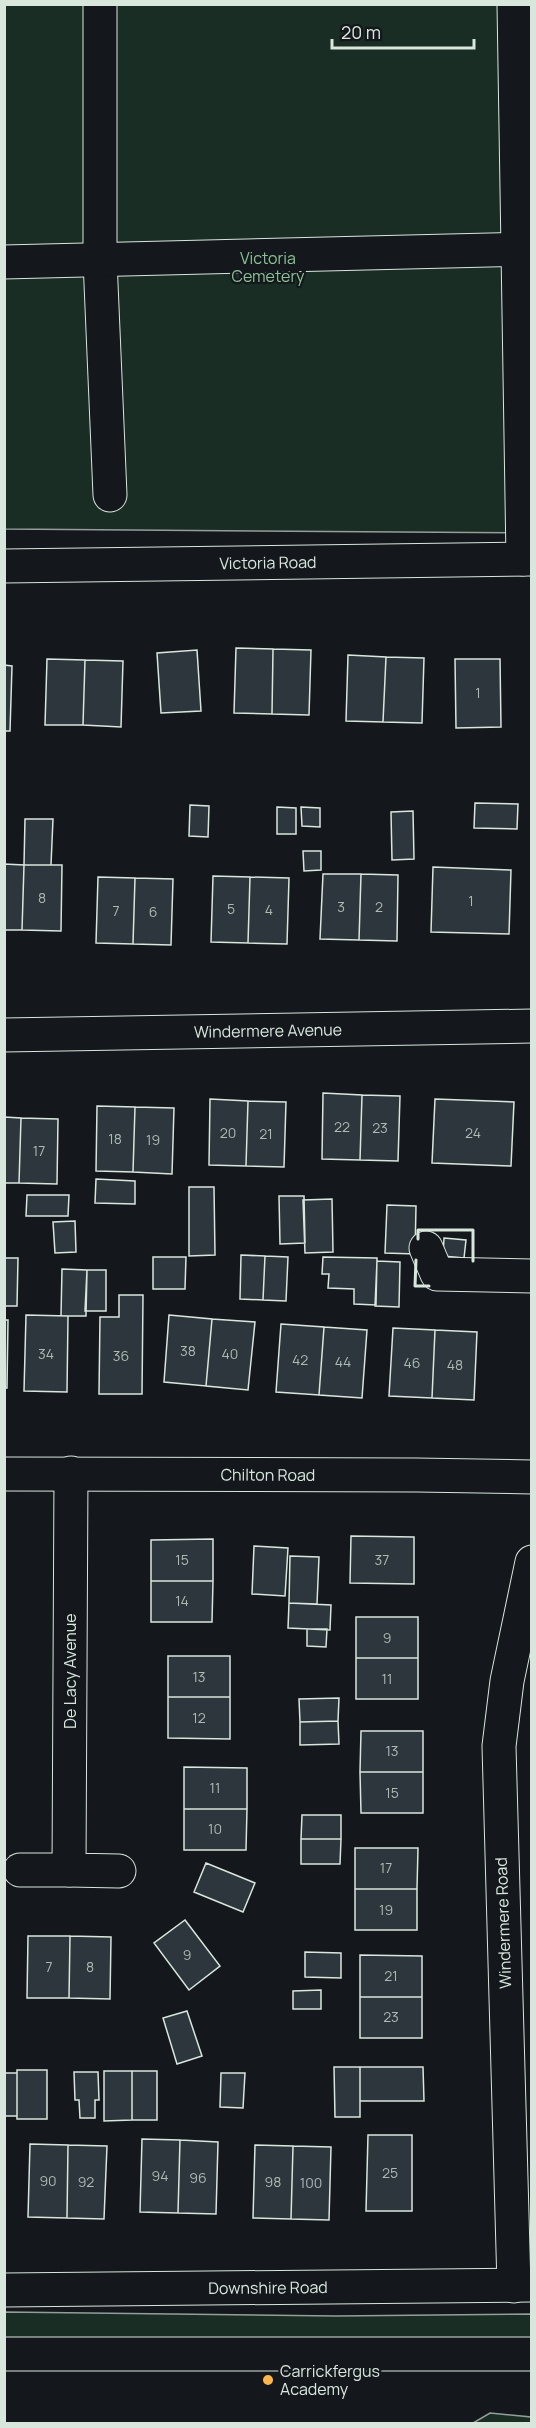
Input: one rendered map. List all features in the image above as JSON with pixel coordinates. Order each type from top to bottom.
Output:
[{"type":"street","points":[[100,4],[100,260],[110,495]]},
{"type":"street","points":[[514,4],[525,249],[527,559]]},
{"type":"street","points":[[4,262],[525,249]]},
{"type":"street","name":"Victoria Road","points":[[4,566],[527,559]]},
{"type":"street","name":"Windermere Avenue","points":[[4,1035],[531,1026]]},
{"type":"street","points":[[426,1248],[437,1274],[531,1276]]},
{"type":"street","name":"De Lacy Avenue","points":[[69,1870],[71,1473]]},
{"type":"street","name":"Chilton Road","points":[[4,1474],[417,1475],[531,1478]]},
{"type":"street","name":"Windermere Road","points":[[523,2286],[499,1746],[507,1681],[531,1562]]},
{"type":"street","points":[[20,1870],[119,1870]]},
{"type":"street","name":"Downshire Road","points":[[4,2290],[523,2286]]},
{"type":"street","points":[[4,2354],[531,2354]]},
{"type":"green space","name":"Victoria Cemetery","points":[[5,5],[531,5],[531,533],[5,529]]},
{"type":"green space","points":[[5,2312],[336,2316],[531,2314],[531,2348],[5,2345]]},
{"type":"green space","points":[[490,2413],[531,2417],[531,2423],[473,2423]]},
{"type":"building","points":[[236,648],[273,649],[272,714],[234,713]]},
{"type":"building","points":[[273,649],[311,650],[309,715],[272,714]]},
{"type":"building","points":[[197,650],[201,711],[161,713],[157,653]]},
{"type":"building","points":[[348,655],[386,657],[383,722],[346,721]]},
{"type":"building","points":[[386,657],[424,658],[422,723],[383,722]]},
{"type":"building","points":[[47,659],[85,660],[83,725],[45,725]]},
{"type":"building","points":[[455,659],[500,659],[501,727],[456,728]]},
{"type":"building","points":[[85,660],[123,661],[121,727],[83,725]]},
{"type":"building","points":[[4,665],[12,666],[10,731],[4,731]]},
{"type":"building","points":[[475,803],[518,804],[517,829],[474,828]]},
{"type":"building","points":[[190,805],[209,806],[208,837],[189,836]]},
{"type":"building","points":[[277,807],[296,808],[296,834],[277,834]]},
{"type":"building","points":[[301,807],[320,808],[320,827],[302,826]]},
{"type":"building","points":[[413,811],[414,859],[392,860],[391,812]]},
{"type":"building","points":[[25,819],[53,819],[51,865],[24,865]]},
{"type":"building","points":[[303,851],[321,851],[321,870],[304,871]]},
{"type":"building","points":[[4,864],[24,865],[22,930],[4,930]]},
{"type":"building","points":[[24,865],[62,865],[61,931],[22,930]]},
{"type":"building","points":[[433,867],[511,870],[509,934],[431,932]]},
{"type":"building","points":[[323,874],[361,874],[359,940],[320,939]]},
{"type":"building","points":[[361,874],[398,875],[397,941],[359,940]]},
{"type":"building","points":[[213,876],[250,877],[248,943],[211,942]]},
{"type":"building","points":[[98,877],[135,878],[133,944],[96,943]]},
{"type":"building","points":[[250,877],[289,878],[287,944],[248,943]]},
{"type":"building","points":[[135,878],[173,879],[171,945],[133,944]]},
{"type":"building","points":[[323,1093],[362,1095],[360,1160],[322,1159]]},
{"type":"building","points":[[362,1095],[400,1096],[398,1161],[360,1160]]},
{"type":"building","points":[[210,1099],[248,1101],[246,1166],[209,1165]]},
{"type":"building","points":[[435,1099],[514,1102],[511,1166],[432,1163]]},
{"type":"building","points":[[248,1101],[286,1102],[284,1167],[246,1166]]},
{"type":"building","points":[[97,1106],[135,1107],[133,1172],[96,1171]]},
{"type":"building","points":[[135,1107],[174,1108],[172,1174],[133,1172]]},
{"type":"building","points":[[4,1117],[21,1118],[19,1183],[4,1183]]},
{"type":"building","points":[[21,1118],[58,1119],[57,1184],[19,1183]]},
{"type":"building","points":[[96,1179],[135,1181],[135,1204],[95,1203]]},
{"type":"building","points":[[189,1187],[214,1187],[215,1255],[189,1256]]},
{"type":"building","points":[[27,1195],[69,1195],[68,1216],[26,1216]]},
{"type":"building","points":[[279,1196],[304,1196],[305,1243],[280,1244]]},
{"type":"building","points":[[332,1199],[333,1252],[305,1253],[303,1200]]},
{"type":"building","points":[[387,1205],[416,1206],[415,1254],[385,1253]]},
{"type":"building","points":[[75,1221],[76,1252],[55,1253],[53,1222]]},
{"type":"building","points":[[444,1238],[466,1240],[464,1258],[443,1256]]},
{"type":"building","points":[[241,1255],[265,1256],[263,1300],[240,1299]]},
{"type":"building","points":[[265,1256],[288,1257],[286,1301],[263,1300]]},
{"type":"building","points":[[153,1257],[186,1257],[185,1289],[153,1289]]},
{"type":"building","points":[[323,1257],[377,1258],[376,1305],[354,1304],[354,1289],[328,1288],[329,1274],[322,1274]]},
{"type":"building","points":[[4,1258],[18,1258],[17,1306],[4,1306]]},
{"type":"building","points":[[377,1261],[400,1262],[399,1307],[375,1306]]},
{"type":"building","points":[[62,1269],[87,1270],[86,1316],[61,1316]]},
{"type":"building","points":[[87,1270],[106,1270],[106,1311],[85,1311]]},
{"type":"building","points":[[119,1295],[143,1295],[142,1394],[99,1394],[100,1317],[119,1317]]},
{"type":"building","points":[[26,1315],[68,1316],[67,1392],[24,1391]]},
{"type":"building","points":[[169,1315],[212,1319],[206,1386],[164,1382]]},
{"type":"building","points":[[212,1319],[255,1322],[248,1390],[206,1386]]},
{"type":"building","points":[[4,1320],[8,1320],[7,1388],[4,1388]]},
{"type":"building","points":[[281,1324],[324,1327],[319,1395],[276,1392]]},
{"type":"building","points":[[324,1327],[367,1330],[362,1398],[319,1395]]},
{"type":"building","points":[[393,1328],[435,1330],[432,1398],[389,1396]]},
{"type":"building","points":[[435,1330],[477,1332],[474,1400],[432,1398]]},
{"type":"building","points":[[351,1536],[414,1537],[414,1584],[350,1583]]},
{"type":"building","points":[[213,1539],[213,1581],[151,1581],[151,1540]]},
{"type":"building","points":[[254,1546],[288,1548],[285,1596],[252,1594]]},
{"type":"building","points":[[290,1556],[319,1557],[317,1604],[289,1603]]},
{"type":"building","points":[[151,1581],[213,1581],[212,1622],[151,1622]]},
{"type":"building","points":[[289,1603],[331,1605],[330,1630],[288,1628]]},
{"type":"building","points":[[356,1617],[418,1617],[418,1658],[356,1658]]},
{"type":"building","points":[[307,1629],[327,1629],[326,1647],[307,1646]]},
{"type":"building","points":[[168,1656],[230,1656],[230,1697],[168,1697]]},
{"type":"building","points":[[356,1658],[418,1658],[418,1699],[356,1699]]},
{"type":"building","points":[[168,1697],[230,1697],[230,1739],[168,1738]]},
{"type":"building","points":[[339,1698],[338,1721],[300,1722],[299,1699]]},
{"type":"building","points":[[338,1721],[339,1744],[300,1745],[300,1722]]},
{"type":"building","points":[[361,1731],[423,1731],[423,1772],[360,1772]]},
{"type":"building","points":[[184,1767],[247,1768],[247,1809],[184,1809]]},
{"type":"building","points":[[360,1772],[423,1772],[423,1813],[361,1813]]},
{"type":"building","points":[[184,1809],[247,1809],[246,1850],[184,1850]]},
{"type":"building","points":[[302,1815],[341,1815],[341,1839],[301,1839]]},
{"type":"building","points":[[301,1839],[341,1839],[340,1864],[301,1864]]},
{"type":"building","points":[[355,1848],[418,1848],[417,1889],[355,1889]]},
{"type":"building","points":[[206,1863],[255,1883],[243,1912],[194,1892]]},
{"type":"building","points":[[355,1889],[417,1889],[417,1930],[355,1930]]},
{"type":"building","points":[[185,1920],[220,1966],[189,1990],[154,1943]]},
{"type":"building","points":[[28,1936],[70,1936],[69,1998],[27,1998]]},
{"type":"building","points":[[70,1936],[111,1937],[110,1999],[69,1998]]},
{"type":"building","points":[[305,1952],[341,1953],[341,1978],[305,1977]]},
{"type":"building","points":[[360,1955],[422,1956],[422,1997],[360,1997]]},
{"type":"building","points":[[321,1990],[321,2009],[293,2009],[293,1991]]},
{"type":"building","points":[[360,1997],[422,1997],[422,2038],[360,2038]]},
{"type":"building","points":[[187,2011],[202,2056],[177,2064],[163,2018]]},
{"type":"building","points":[[334,2067],[360,2067],[360,2117],[335,2117]]},
{"type":"building","points":[[360,2067],[423,2067],[424,2101],[360,2101]]},
{"type":"building","points":[[17,2070],[47,2070],[47,2119],[17,2119]]},
{"type":"building","points":[[104,2071],[132,2071],[132,2120],[104,2121]]},
{"type":"building","points":[[132,2071],[157,2071],[157,2120],[132,2120]]},
{"type":"building","points":[[74,2072],[98,2072],[99,2100],[95,2100],[95,2118],[80,2118],[79,2100],[75,2100]]},
{"type":"building","points":[[4,2073],[17,2073],[17,2116],[4,2116]]},
{"type":"building","points":[[221,2073],[245,2073],[243,2108],[220,2107]]},
{"type":"building","points":[[368,2135],[412,2135],[412,2211],[366,2211]]},
{"type":"building","points":[[142,2139],[180,2140],[178,2213],[140,2212]]},
{"type":"building","points":[[180,2140],[218,2142],[216,2214],[178,2213]]},
{"type":"building","points":[[30,2144],[68,2145],[67,2218],[28,2217]]},
{"type":"building","points":[[68,2145],[107,2146],[104,2219],[67,2218]]},
{"type":"building","points":[[255,2145],[293,2146],[291,2219],[253,2218]]},
{"type":"building","points":[[293,2146],[331,2147],[329,2220],[291,2219]]},
{"type":"wall","points":[[418,1239],[418,1230],[473,1230],[473,1261]]},
{"type":"wall","points":[[416,1260],[415,1286],[429,1286]]},
{"type":"place","name":"Carrickfergus Academy","points":[[268,2380]]}]
